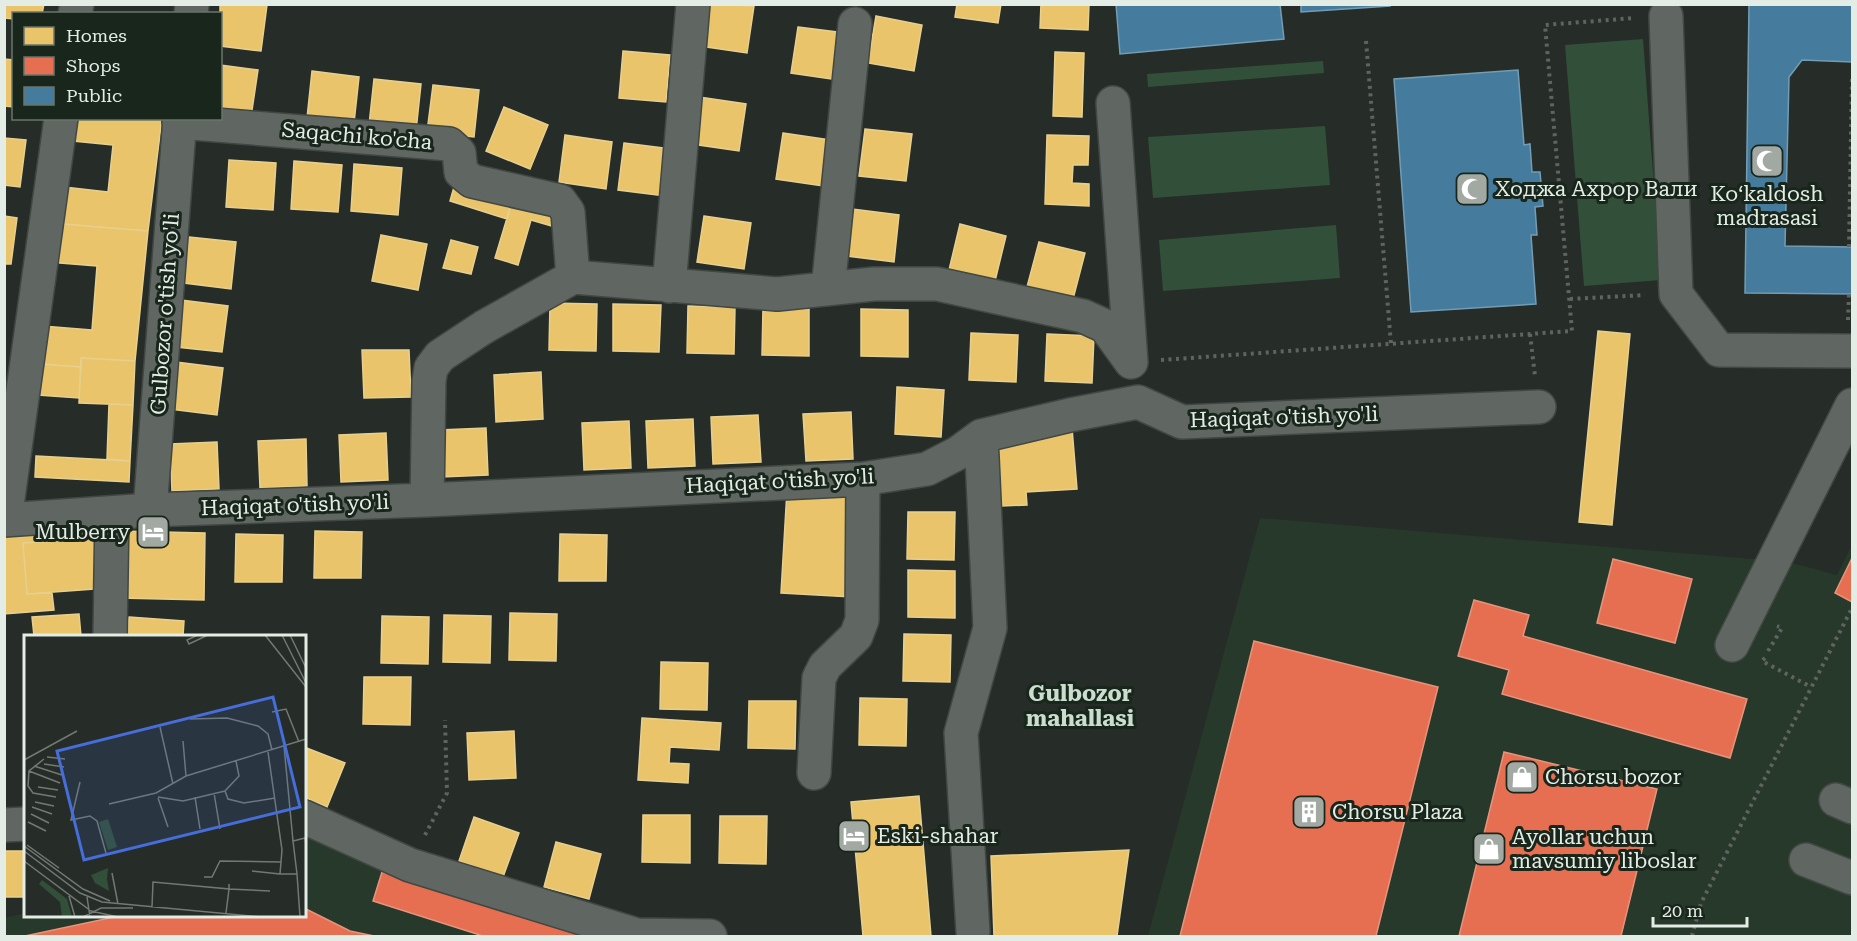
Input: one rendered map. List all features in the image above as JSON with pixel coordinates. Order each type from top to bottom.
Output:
[{"type":"street","points":[[669,286],[693,4]]},
{"type":"street","points":[[1666,16],[1676,294],[1719,350],[1852,351]]},
{"type":"street","points":[[828,289],[855,24]]},
{"type":"street","points":[[1113,104],[1131,362],[1138,402]]},
{"type":"street","points":[[5,520],[61,120]]},
{"type":"street","name":"Saqachi ko'cha","points":[[179,120],[449,144],[459,153],[461,172],[472,181],[560,201],[568,212],[573,277]]},
{"type":"street","name":"Gulbozor o'tish yo'li","points":[[150,510],[179,120]]},
{"type":"street","points":[[427,500],[431,368],[440,356],[475,333],[573,277],[777,294],[874,284],[937,284],[1083,316],[1105,326],[1131,362]]},
{"type":"street","name":"Haqiqat o'tish yo'li","points":[[5,520],[150,510],[427,500],[863,478],[927,469],[958,453],[981,436],[1138,402],[1182,422],[1539,407]]},
{"type":"street","points":[[1732,645],[1852,405]]},
{"type":"street","points":[[973,932],[961,734],[990,628],[981,436]]},
{"type":"street","points":[[814,773],[819,678],[825,666],[856,636],[862,620],[863,478]]},
{"type":"street","points":[[110,635],[112,513]]},
{"type":"street","points":[[306,818],[410,865],[638,935],[710,936]]},
{"type":"street","points":[[4,825],[24,824]]},
{"type":"street","points":[[1806,860],[1852,878]]},
{"type":"path","points":[[1131,362],[1572,331],[1545,25],[1666,16]]},
{"type":"path","points":[[1366,41],[1391,344]]},
{"type":"path","points":[[1849,247],[1852,78]]},
{"type":"path","points":[[1570,299],[1676,294]]},
{"type":"path","points":[[1530,334],[1539,407]]},
{"type":"path","points":[[1692,936],[1701,903],[1852,608]]},
{"type":"path","points":[[1782,628],[1762,661],[1811,687]]},
{"type":"path","points":[[410,865],[447,793],[445,720]]},
{"type":"shaded area","points":[[1643,39],[1661,280],[1584,286],[1565,45]]},
{"type":"shaded area","points":[[1323,61],[1324,73],[1148,87],[1147,74]]},
{"type":"shaded area","points":[[1325,126],[1330,185],[1153,198],[1148,137]]},
{"type":"shaded area","points":[[1336,225],[1340,278],[1163,291],[1159,240]]},
{"type":"shaded area","name":"Chorsu bozor","points":[[1260,518],[1788,562],[1837,575],[1852,545],[1852,936],[1148,936]]},
{"type":"shaded area","points":[[306,826],[609,936],[5,936],[4,918],[24,913],[24,917],[306,917]]},
{"type":"building: Homes","points":[[4,4],[44,4],[42,12],[12,12],[12,19],[4,18]]},
{"type":"building: Homes","points":[[220,4],[267,5],[261,51],[222,46],[222,12],[220,12]]},
{"type":"building: Homes","points":[[706,4],[754,6],[747,53],[700,46]]},
{"type":"building: Homes","points":[[957,4],[1001,4],[998,23],[955,17]]},
{"type":"building: Homes","points":[[1041,4],[1089,4],[1088,30],[1040,28]]},
{"type":"building: Homes","points":[[876,16],[922,25],[914,71],[868,63]]},
{"type":"building: Homes","points":[[798,27],[845,33],[838,80],[791,73]]},
{"type":"building: Homes","points":[[623,51],[670,55],[666,102],[619,98]]},
{"type":"building: Homes","points":[[1055,52],[1084,53],[1082,117],[1053,116]]},
{"type":"building: Homes","points":[[4,59],[12,60],[12,107],[4,106]]},
{"type":"building: Homes","points":[[222,65],[258,70],[251,117],[222,112]]},
{"type":"building: Homes","points":[[312,71],[359,77],[354,123],[307,118]]},
{"type":"building: Homes","points":[[374,79],[421,84],[416,131],[369,125]]},
{"type":"building: Homes","points":[[433,85],[479,90],[474,137],[427,132]]},
{"type":"building: Homes","points":[[699,97],[746,104],[739,151],[692,144]]},
{"type":"building: Homes","points":[[504,107],[548,125],[530,169],[486,151]]},
{"type":"building: Homes","points":[[65,120],[162,120],[148,231],[51,223],[56,186],[108,192],[113,145],[63,140]]},
{"type":"building: Homes","points":[[865,129],[912,134],[906,181],[859,176]]},
{"type":"building: Homes","points":[[783,133],[830,140],[823,186],[776,179]]},
{"type":"building: Homes","points":[[565,135],[612,142],[606,189],[559,182]]},
{"type":"building: Homes","points":[[1047,135],[1089,136],[1088,165],[1073,165],[1072,183],[1089,184],[1089,206],[1045,204]]},
{"type":"building: Homes","points":[[4,138],[26,140],[20,187],[4,185]]},
{"type":"building: Homes","points":[[624,143],[671,149],[665,196],[618,190]]},
{"type":"building: Homes","points":[[229,160],[276,163],[273,210],[226,207]]},
{"type":"building: Homes","points":[[294,161],[342,165],[338,212],[291,209]]},
{"type":"building: Homes","points":[[354,164],[402,168],[398,215],[351,211]]},
{"type":"building: Homes","points":[[456,180],[513,198],[507,219],[450,201]]},
{"type":"building: Homes","points":[[513,198],[556,205],[555,227],[531,220],[518,265],[495,258]]},
{"type":"building: Homes","points":[[852,209],[899,215],[894,262],[847,256]]},
{"type":"building: Homes","points":[[4,216],[17,218],[11,264],[4,264]]},
{"type":"building: Homes","points":[[704,216],[751,223],[744,269],[697,262]]},
{"type":"building: Homes","points":[[51,223],[148,231],[135,361],[81,358],[81,367],[39,364],[43,326],[92,330],[97,266],[48,262]]},
{"type":"building: Homes","points":[[960,224],[1006,236],[995,281],[949,270]]},
{"type":"building: Homes","points":[[381,235],[427,244],[418,290],[372,281]]},
{"type":"building: Homes","points":[[189,237],[236,242],[231,289],[184,283]]},
{"type":"building: Homes","points":[[451,240],[478,247],[471,274],[443,268]]},
{"type":"building: Homes","points":[[1039,242],[1085,253],[1073,299],[1027,287]]},
{"type":"building: Homes","points":[[181,300],[228,306],[222,352],[176,347]]},
{"type":"building: Homes","points":[[550,303],[597,304],[596,351],[549,350]]},
{"type":"building: Homes","points":[[613,304],[661,305],[659,352],[613,351]]},
{"type":"building: Homes","points":[[688,306],[735,307],[734,354],[687,353]]},
{"type":"building: Homes","points":[[763,308],[809,309],[809,356],[762,355]]},
{"type":"building: Homes","points":[[861,309],[908,310],[908,357],[861,356]]},
{"type":"building: Homes","points":[[1598,331],[1630,334],[1612,525],[1579,522]]},
{"type":"building: Homes","points":[[971,333],[1018,335],[1016,382],[969,380]]},
{"type":"building: Homes","points":[[1047,334],[1094,336],[1092,383],[1045,381]]},
{"type":"building: Homes","points":[[362,350],[409,350],[411,397],[364,398]]},
{"type":"building: Homes","points":[[81,358],[135,361],[133,405],[79,403]]},
{"type":"building: Homes","points":[[176,362],[223,368],[217,415],[170,409]]},
{"type":"building: Homes","points":[[39,364],[81,367],[79,398],[38,395]]},
{"type":"building: Homes","points":[[541,372],[543,419],[496,422],[494,375]]},
{"type":"building: Homes","points":[[897,387],[944,390],[941,437],[895,434]]},
{"type":"building: Homes","points":[[109,404],[133,405],[130,461],[107,459]]},
{"type":"building: Homes","points":[[851,412],[853,459],[806,461],[803,414]]},
{"type":"building: Homes","points":[[758,415],[761,462],[713,464],[711,417]]},
{"type":"building: Homes","points":[[693,419],[695,466],[648,468],[646,421]]},
{"type":"building: Homes","points":[[629,421],[631,468],[584,470],[582,423]]},
{"type":"building: Homes","points":[[486,428],[488,475],[441,477],[439,430]]},
{"type":"building: Homes","points":[[1072,428],[1077,489],[1026,492],[1027,505],[1002,506],[998,444]]},
{"type":"building: Homes","points":[[386,433],[388,480],[341,482],[339,435]]},
{"type":"building: Homes","points":[[306,439],[307,486],[260,488],[258,441]]},
{"type":"building: Homes","points":[[217,442],[219,489],[172,491],[170,444]]},
{"type":"building: Homes","points":[[36,456],[130,461],[129,482],[35,477]]},
{"type":"building: Homes","points":[[787,490],[858,494],[852,597],[781,593]]},
{"type":"building: Homes","points":[[908,512],[955,512],[954,560],[907,559]]},
{"type":"building: Homes","points":[[102,521],[108,588],[27,594],[23,543],[56,541],[55,525]]},
{"type":"building: Homes","points":[[55,525],[56,541],[23,543],[27,594],[52,593],[54,610],[4,614],[4,529]]},
{"type":"building: Homes","points":[[120,531],[205,533],[204,600],[119,598]]},
{"type":"building: Homes","points":[[315,531],[362,532],[361,578],[314,578]]},
{"type":"building: Homes","points":[[236,534],[283,535],[282,582],[235,582]]},
{"type":"building: Homes","points":[[560,534],[607,535],[606,581],[559,581]]},
{"type":"building: Homes","points":[[908,570],[955,571],[955,618],[908,617]]},
{"type":"building: Homes","points":[[510,613],[557,614],[556,661],[509,660]]},
{"type":"building: Homes","points":[[79,614],[81,635],[34,635],[32,617]]},
{"type":"building: Homes","points":[[444,615],[491,616],[490,663],[443,662]]},
{"type":"building: Homes","points":[[382,616],[429,617],[428,664],[381,663]]},
{"type":"building: Homes","points":[[129,617],[184,621],[183,635],[127,635]]},
{"type":"building: Homes","points":[[904,634],[951,635],[950,682],[903,681]]},
{"type":"building: Homes","points":[[661,662],[708,663],[707,710],[660,709]]},
{"type":"building: Homes","points":[[364,677],[411,677],[410,725],[363,724]]},
{"type":"building: Homes","points":[[860,698],[907,699],[906,746],[859,745]]},
{"type":"building: Homes","points":[[749,701],[796,701],[795,749],[748,748]]},
{"type":"building: Homes","points":[[642,718],[721,723],[719,750],[670,747],[669,763],[689,764],[688,783],[638,780]]},
{"type":"building: Homes","points":[[514,731],[516,778],[469,780],[467,733]]},
{"type":"building: Homes","points":[[306,748],[345,763],[327,807],[306,798]]},
{"type":"building: Homes","points":[[919,796],[931,936],[863,936],[851,802]]},
{"type":"building: Homes","points":[[643,815],[690,815],[690,863],[642,862]]},
{"type":"building: Homes","points":[[720,816],[767,816],[766,864],[719,863]]},
{"type":"building: Homes","points":[[474,817],[519,833],[503,877],[459,861]]},
{"type":"building: Homes","points":[[556,842],[601,854],[589,899],[544,887]]},
{"type":"building: Homes","points":[[1129,850],[1117,936],[994,936],[991,856]]},
{"type":"building: Homes","points":[[4,851],[24,851],[24,897],[4,897]]},
{"type":"building: Shops","points":[[1852,558],[1852,602],[1835,593]]},
{"type":"building: Shops","points":[[1613,559],[1692,579],[1675,643],[1597,623]]},
{"type":"building: Shops","points":[[1474,600],[1529,615],[1523,636],[1747,699],[1730,758],[1502,694],[1509,670],[1458,656]]},
{"type":"building: Shops","name":"Chorsu Plaza","points":[[1254,641],[1438,687],[1376,936],[1180,936]]},
{"type":"building: Shops","points":[[1504,752],[1657,789],[1621,936],[1459,936]]},
{"type":"building: Shops","points":[[382,872],[585,936],[483,936],[373,901]]},
{"type":"building: Shops","points":[[306,909],[350,931],[374,936],[25,936],[114,917],[306,917]]},
{"type":"building: Public","points":[[1116,4],[1280,4],[1284,39],[1120,54]]},
{"type":"building: Public","points":[[1301,4],[1390,4],[1390,6],[1301,12]]},
{"type":"building: Public","name":"Koʻkaldosh madrasasi","points":[[1749,4],[1852,4],[1852,62],[1802,60],[1789,77],[1785,246],[1852,247],[1852,294],[1745,293]]},
{"type":"building: Public","name":"Ходжа Ахрор Вали","points":[[1518,70],[1524,145],[1530,144],[1532,172],[1540,172],[1543,206],[1535,207],[1537,235],[1531,235],[1536,304],[1411,312],[1394,79]]},
{"type":"place","name":"Koʻkaldosh madrasasi","points":[[1767,161]]},
{"type":"place","name":"Ходжа Ахрор Вали","points":[[1472,189]]},
{"type":"place","name":"Mulberry","points":[[153,532]]},
{"type":"place","name":"Chorsu bozor","points":[[1522,777]]},
{"type":"place","name":"Chorsu Plaza","points":[[1309,812]]},
{"type":"place","name":"Eski-shahar","points":[[854,836]]},
{"type":"place","name":"Ayollar uchun mavsumiy liboslar","points":[[1489,849]]},
{"type":"district","name":"Gulbozor mahallasi","points":[[1080,706]]}]
